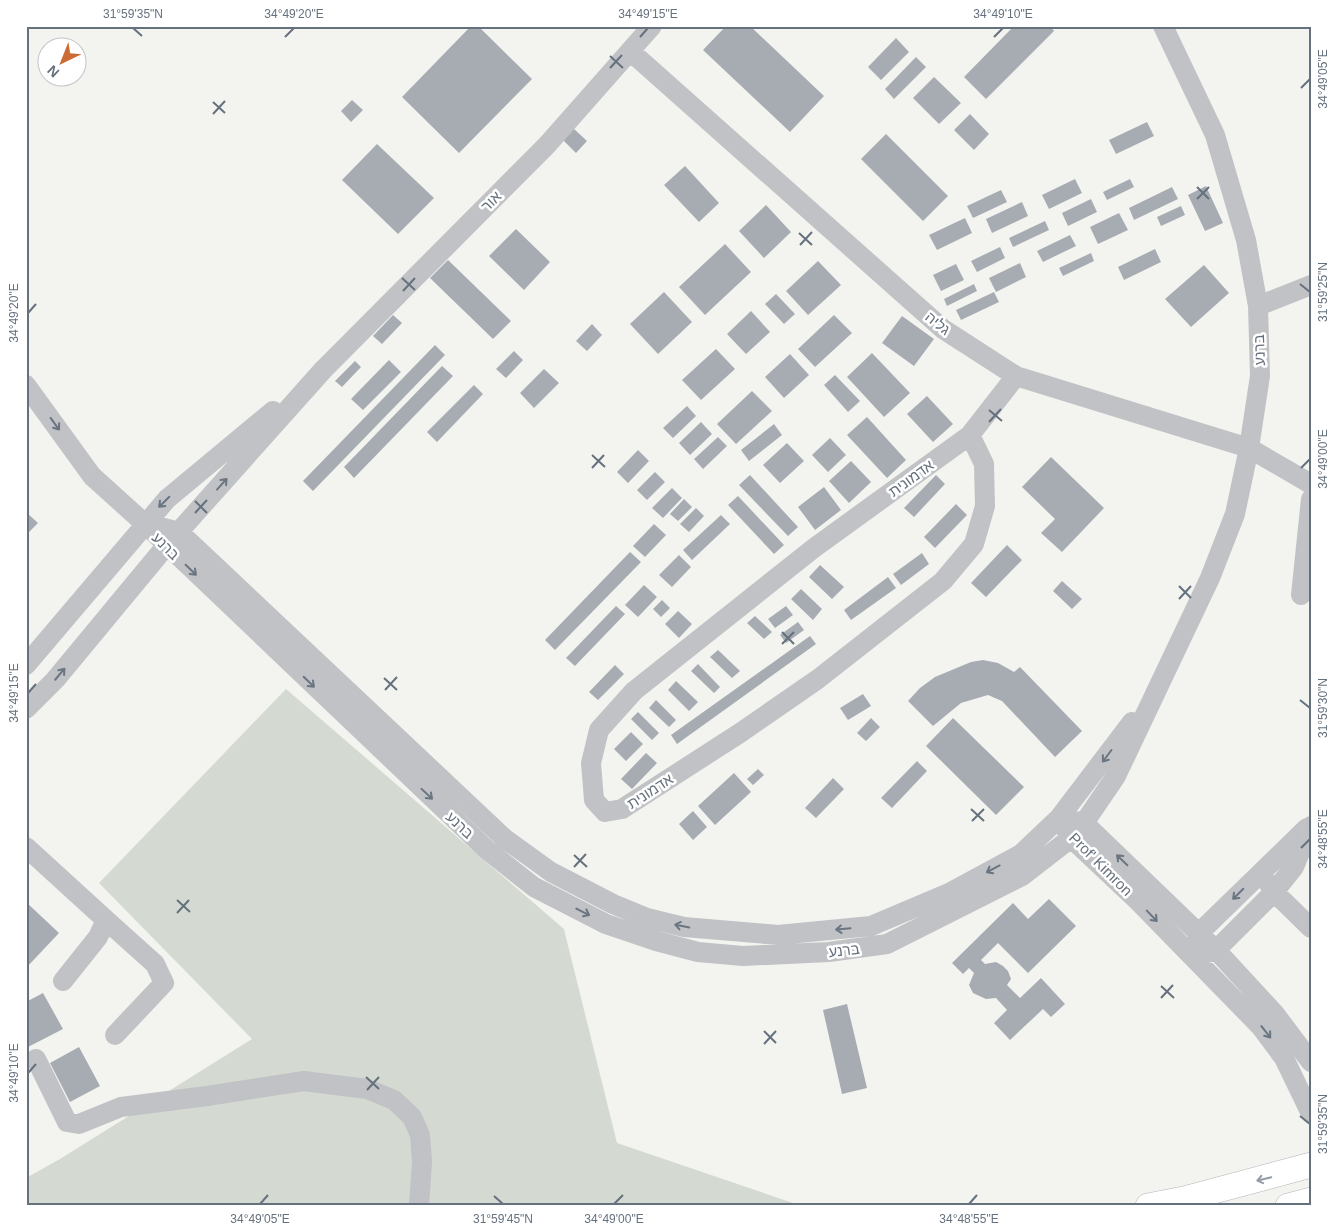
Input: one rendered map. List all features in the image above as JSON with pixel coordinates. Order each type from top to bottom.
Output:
[{"type":"main road","points":[[1148,1206],[1270,1178],[1311,1165]]},
{"type":"main road","points":[[1288,1206],[1311,1200]]},
{"type":"street","name":"אור","points":[[323,370],[547,144],[652,26]]},
{"type":"street","name":"ברנע","points":[[172,539],[486,849],[534,887],[606,924],[656,941],[698,952],[743,956],[829,952],[887,944],[1022,876],[1077,831],[1116,776],[1210,578],[1235,514],[1249,448],[1260,376],[1258,306],[1246,240],[1215,136],[1163,26]]},
{"type":"street","name":"גליה","points":[[630,51],[943,329],[1016,376],[1249,448],[1311,484]]},
{"type":"street","points":[[1258,306],[1311,285]]},
{"type":"street","points":[[26,666],[144,523],[167,499],[323,370]]},
{"type":"street","points":[[26,709],[55,680],[172,539],[323,370]]},
{"type":"street","name":"אדמונית","points":[[970,435],[984,464],[985,506],[974,544],[943,581],[818,679],[740,733],[622,809],[606,812],[594,800],[591,763],[599,730],[634,691],[814,548],[970,435],[1016,376]]},
{"type":"street","points":[[26,385],[92,476],[119,505],[127,521],[128,534],[123,549]]},
{"type":"street","points":[[92,476],[144,523]]},
{"type":"street","points":[[1301,595],[1311,499]]},
{"type":"street","name":"ברנע","points":[[144,523],[172,539],[504,838],[563,878],[647,918],[684,928],[778,935],[871,926],[949,893],[1021,854],[1059,818],[1131,724],[1165,674]]},
{"type":"street","name":"Prof' Kimron","points":[[1059,818],[1199,933],[1281,1022],[1311,1062]]},
{"type":"street","points":[[1193,958],[1199,933],[1262,870],[1311,825]]},
{"type":"street","points":[[1193,958],[1216,950],[1279,886],[1294,867],[1311,825]]},
{"type":"street","name":"Prof' Kimron","points":[[1077,831],[1138,901],[1271,1039],[1284,1058],[1311,1114]]},
{"type":"street","points":[[26,847],[155,964],[164,983],[115,1035]]},
{"type":"street","points":[[1262,870],[1279,886],[1311,910]]},
{"type":"street","points":[[554,897],[563,878]]},
{"type":"street","points":[[1279,886],[1311,928]]},
{"type":"street","points":[[63,981],[98,937],[106,920]]},
{"type":"street","points":[[1234,932],[1235,962],[1242,978]]},
{"type":"street","points":[[36,1059],[67,1122],[78,1124],[121,1107],[304,1081],[367,1089],[394,1100],[412,1118],[420,1135],[419,1206]]},
{"type":"shaded area","points":[[286,689],[564,929],[617,1143],[802,1206],[26,1206],[26,1178],[60,1159],[252,1039],[99,883]]},
{"type":"building","points":[[471,26],[478,26],[532,79],[459,153],[402,97]]},
{"type":"building","points":[[726,26],[750,26],[824,96],[790,132],[703,50]]},
{"type":"building","points":[[1014,26],[1050,26],[1054,31],[986,99],[964,77]]},
{"type":"building","points":[[896,38],[909,52],[881,80],[868,67]]},
{"type":"building","points":[[916,57],[926,67],[894,99],[885,89]]},
{"type":"building","points":[[934,77],[961,103],[939,124],[913,98]]},
{"type":"building","points":[[352,100],[363,110],[351,122],[341,111]]},
{"type":"building","points":[[970,114],[989,134],[974,150],[954,130]]},
{"type":"building","points":[[1147,122],[1154,136],[1116,154],[1109,140]]},
{"type":"building","points":[[573,128],[587,141],[576,153],[562,139]]},
{"type":"building","points":[[886,134],[948,196],[923,221],[861,159]]},
{"type":"building","points":[[377,144],[434,198],[398,234],[342,180]]},
{"type":"building","points":[[685,166],[719,203],[699,222],[664,185]]},
{"type":"building","points":[[1075,179],[1082,193],[1049,209],[1042,195]]},
{"type":"building","points":[[1130,179],[1134,187],[1107,200],[1103,192]]},
{"type":"building","points":[[1206,186],[1223,223],[1205,231],[1188,195]]},
{"type":"building","points":[[1172,187],[1178,199],[1134,220],[1129,208]]},
{"type":"building","points":[[1001,190],[1007,202],[973,218],[967,206]]},
{"type":"building","points":[[1091,199],[1097,212],[1068,226],[1062,213]]},
{"type":"building","points":[[1022,202],[1028,216],[992,233],[986,219]]},
{"type":"building","points":[[766,205],[791,232],[764,258],[739,231]]},
{"type":"building","points":[[1181,206],[1185,215],[1161,226],[1157,217]]},
{"type":"building","points":[[1119,213],[1128,230],[1098,244],[1090,227]]},
{"type":"building","points":[[965,218],[972,233],[937,250],[929,235]]},
{"type":"building","points":[[1045,221],[1049,230],[1013,247],[1009,238]]},
{"type":"building","points":[[516,229],[550,262],[524,290],[489,256]]},
{"type":"building","points":[[1070,235],[1076,246],[1043,262],[1037,251]]},
{"type":"building","points":[[725,244],[751,272],[705,315],[679,287]]},
{"type":"building","points":[[1000,247],[1005,258],[977,272],[971,261]]},
{"type":"building","points":[[1155,249],[1161,262],[1124,280],[1118,267]]},
{"type":"building","points":[[1091,253],[1094,261],[1063,276],[1059,268]]},
{"type":"building","points":[[448,260],[511,321],[493,339],[430,278]]},
{"type":"building","points":[[818,261],[841,285],[808,315],[786,291]]},
{"type":"building","points":[[1020,263],[1026,277],[996,292],[989,278]]},
{"type":"building","points":[[956,264],[964,280],[941,291],[933,275]]},
{"type":"building","points":[[1204,265],[1229,293],[1191,327],[1165,299]]},
{"type":"building","points":[[974,284],[977,291],[947,306],[944,299]]},
{"type":"building","points":[[664,292],[692,322],[658,354],[630,324]]},
{"type":"building","points":[[994,292],[999,302],[961,320],[956,310]]},
{"type":"building","points":[[776,294],[795,314],[784,324],[765,304]]},
{"type":"building","points":[[751,311],[770,332],[746,354],[727,334]]},
{"type":"building","points":[[393,315],[402,323],[382,344],[373,336]]},
{"type":"building","points":[[834,315],[852,333],[815,367],[798,349]]},
{"type":"building","points":[[902,316],[934,339],[914,366],[882,343]]},
{"type":"building","points":[[592,324],[602,335],[587,351],[576,341]]},
{"type":"building","points":[[435,345],[445,355],[313,491],[303,481]]},
{"type":"building","points":[[716,349],[735,369],[701,400],[682,380]]},
{"type":"building","points":[[514,351],[523,360],[506,378],[496,369]]},
{"type":"building","points":[[872,353],[910,393],[884,417],[847,377]]},
{"type":"building","points":[[790,354],[809,375],[784,398],[765,377]]},
{"type":"building","points":[[389,360],[401,372],[363,410],[351,399]]},
{"type":"building","points":[[355,361],[361,367],[342,387],[335,381]]},
{"type":"building","points":[[442,366],[453,376],[354,478],[344,467]]},
{"type":"building","points":[[544,369],[559,383],[534,408],[520,393]]},
{"type":"building","points":[[835,375],[860,401],[848,412],[824,385]]},
{"type":"building","points":[[474,385],[483,394],[437,442],[427,432]]},
{"type":"building","points":[[752,391],[772,411],[736,444],[717,424]]},
{"type":"building","points":[[927,396],[953,424],[933,442],[907,414]]},
{"type":"building","points":[[687,406],[696,416],[673,438],[663,428]]},
{"type":"building","points":[[867,417],[906,460],[887,478],[847,435]]},
{"type":"building","points":[[701,422],[712,434],[690,455],[679,443]]},
{"type":"building","points":[[774,424],[782,435],[749,461],[741,450]]},
{"type":"building","points":[[718,437],[727,446],[703,469],[694,459]]},
{"type":"building","points":[[830,438],[846,455],[828,472],[812,455]]},
{"type":"building","points":[[787,443],[804,461],[780,483],[763,465]]},
{"type":"building","points":[[638,450],[649,461],[628,483],[617,472]]},
{"type":"building","points":[[1051,457],[1104,508],[1062,552],[1041,533],[1055,519],[1022,487]]},
{"type":"building","points":[[851,461],[871,482],[849,503],[829,481]]},
{"type":"building","points":[[655,472],[665,482],[647,500],[637,490]]},
{"type":"building","points":[[750,475],[798,527],[788,536],[739,485]]},
{"type":"building","points":[[936,475],[945,484],[914,517],[904,508]]},
{"type":"building","points":[[824,487],[841,510],[815,530],[798,507]]},
{"type":"building","points":[[672,488],[682,498],[663,518],[652,508]]},
{"type":"building","points":[[738,496],[784,545],[774,554],[728,505]]},
{"type":"building","points":[[684,499],[692,507],[678,521],[670,514]]},
{"type":"building","points":[[956,504],[967,515],[935,548],[924,537]]},
{"type":"building","points":[[696,508],[704,516],[689,532],[680,524]]},
{"type":"building","points":[[26,512],[38,523],[26,535]]},
{"type":"building","points":[[721,515],[730,524],[692,560],[683,550]]},
{"type":"building","points":[[654,524],[666,535],[645,557],[633,546]]},
{"type":"building","points":[[1007,545],[1022,560],[986,597],[971,583]]},
{"type":"building","points":[[630,552],[641,562],[555,650],[545,640]]},
{"type":"building","points":[[922,553],[929,564],[901,585],[893,574]]},
{"type":"building","points":[[679,555],[691,567],[672,587],[659,575]]},
{"type":"building","points":[[820,565],[844,587],[832,599],[809,577]]},
{"type":"building","points":[[888,577],[896,588],[851,620],[844,610]]},
{"type":"building","points":[[1062,581],[1082,599],[1072,609],[1053,591]]},
{"type":"building","points":[[644,585],[657,597],[638,617],[625,605]]},
{"type":"building","points":[[801,589],[822,609],[813,620],[791,599]]},
{"type":"building","points":[[662,600],[670,608],[661,617],[653,609]]},
{"type":"building","points":[[616,606],[625,614],[575,666],[566,658]]},
{"type":"building","points":[[786,606],[793,615],[775,628],[768,619]]},
{"type":"building","points":[[678,611],[692,624],[679,638],[665,624]]},
{"type":"building","points":[[755,616],[772,632],[764,639],[747,623]]},
{"type":"building","points":[[798,622],[804,630],[786,643],[780,635]]},
{"type":"building","points":[[810,636],[816,644],[677,744],[671,735]]},
{"type":"building","points":[[718,650],[740,671],[732,678],[710,657]]},
{"type":"building","points":[[983,660],[998,663],[1014,672],[1020,667],[1082,731],[1055,757],[1002,701],[988,695],[961,703],[933,726],[908,701],[920,688],[935,677],[971,662]]},
{"type":"building","points":[[698,664],[720,687],[714,693],[691,671]]},
{"type":"building","points":[[615,665],[624,674],[598,700],[589,692]]},
{"type":"building","points":[[676,681],[698,702],[689,711],[668,690]]},
{"type":"building","points":[[863,694],[871,706],[848,720],[840,708]]},
{"type":"building","points":[[656,700],[676,720],[669,727],[649,708]]},
{"type":"building","points":[[638,712],[659,733],[652,740],[631,719]]},
{"type":"building","points":[[871,718],[880,727],[866,741],[857,733]]},
{"type":"building","points":[[953,718],[1024,787],[996,815],[926,746]]},
{"type":"building","points":[[631,732],[643,744],[626,761],[614,749]]},
{"type":"building","points":[[646,753],[657,763],[632,789],[621,779]]},
{"type":"building","points":[[917,761],[927,771],[892,808],[881,798]]},
{"type":"building","points":[[758,769],[764,775],[753,785],[747,779]]},
{"type":"building","points":[[734,773],[751,792],[715,825],[698,806]]},
{"type":"building","points":[[833,778],[844,789],[816,818],[805,808]]},
{"type":"building","points":[[693,811],[707,827],[693,840],[679,824]]},
{"type":"building","points":[[1049,899],[1076,926],[1028,973],[998,943],[981,960],[985,964],[996,962],[1003,966],[1008,971],[1011,979],[1007,985],[1020,998],[1041,978],[1065,1004],[1051,1017],[1043,1009],[1010,1040],[994,1023],[1007,1010],[996,998],[986,999],[973,993],[969,985],[974,973],[969,968],[963,974],[952,963],[1013,903],[1028,919]]},
{"type":"building","points":[[26,902],[59,933],[26,968]]},
{"type":"building","points":[[43,993],[63,1029],[26,1048],[26,1002]]},
{"type":"building","points":[[847,1004],[867,1088],[842,1094],[823,1010]]},
{"type":"building","points":[[79,1047],[100,1086],[70,1102],[50,1063]]}]
